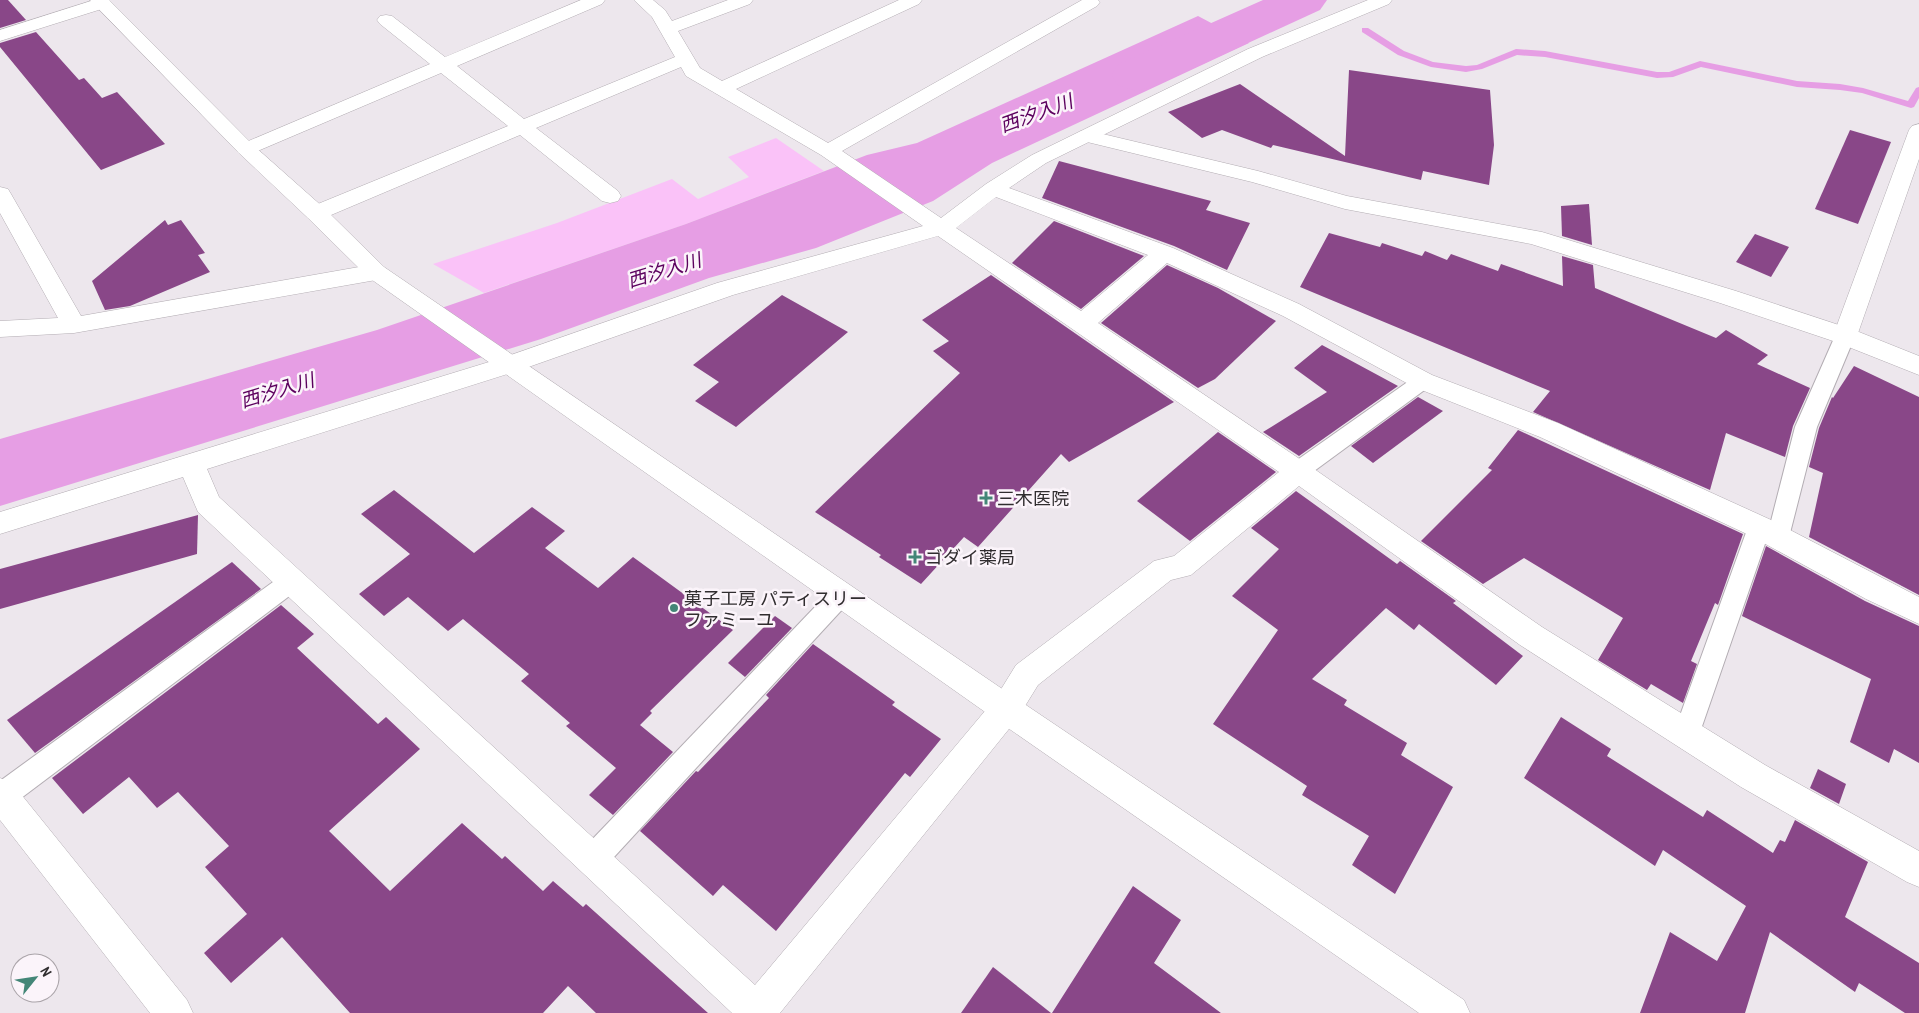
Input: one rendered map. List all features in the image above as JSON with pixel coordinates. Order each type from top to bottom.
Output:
[{"type":"street","points":[[246,149],[445,66],[596,0]]},
{"type":"street","points":[[643,0],[659,14],[693,72],[828,151],[1298,471],[1531,636],[1753,776],[1919,870]]},
{"type":"street","points":[[668,29],[744,0]]},
{"type":"street","points":[[720,88],[913,0]]},
{"type":"street","points":[[828,151],[1091,2],[1087,0]]},
{"type":"street","points":[[0,522],[511,364],[725,290],[942,228],[993,189],[1039,159],[1255,53],[1383,0]]},
{"type":"street","points":[[0,36],[100,2],[246,149],[316,213],[376,272],[421,301],[1006,709],[1451,1013]]},
{"type":"street","points":[[386,20],[610,196]]},
{"type":"street","points":[[316,213],[685,60]]},
{"type":"street","points":[[1845,336],[1919,130]]},
{"type":"street","points":[[1086,136],[1258,177],[1345,202],[1534,237],[1728,297],[1845,336],[1919,366]]},
{"type":"street","points":[[993,189],[1165,252],[1291,310],[1423,381],[1549,430],[1769,532],[1919,611]]},
{"type":"street","points":[[1,199],[74,325]]},
{"type":"street","points":[[1082,324],[1165,252]]},
{"type":"street","points":[[0,329],[74,325],[376,272]]},
{"type":"street","points":[[191,464],[208,504],[757,1012],[1006,709],[1027,675],[1164,570],[1181,567],[1298,471]]},
{"type":"street","points":[[1,795],[174,1013]]},
{"type":"lane","points":[[1686,735],[1769,532],[1806,427],[1845,336]]},
{"type":"lane","points":[[1298,471],[1423,381]]},
{"type":"lane","points":[[1,795],[292,581]]},
{"type":"lane","points":[[593,859],[842,594]]},
{"type":"shaded area","points":[[776,138],[824,171],[686,224],[484,293],[433,264],[557,223],[672,179],[698,199],[749,177],[728,157]]},
{"type":"water","points":[[1198,16],[1249,43],[992,163],[933,201],[816,248],[709,278],[541,339],[0,506],[0,439],[377,330],[686,224],[867,155],[917,143]]},
{"type":"building","points":[[0,0],[8,0],[26,20],[0,28]]},
{"type":"building","points":[[36,32],[79,80],[84,78],[102,98],[117,92],[165,144],[101,170],[0,47],[0,43]]},
{"type":"building","points":[[1349,70],[1490,90],[1494,145],[1489,185],[1423,171],[1421,180],[1273,145],[1271,148],[1222,130],[1202,138],[1168,112],[1240,84],[1345,156]]},
{"type":"building","points":[[1850,130],[1891,142],[1858,224],[1815,209]]},
{"type":"building","points":[[1059,161],[1211,201],[1206,210],[1250,223],[1227,270],[1174,246],[1042,198]]},
{"type":"building","points":[[1589,204],[1592,245],[1562,236],[1561,206]]},
{"type":"building","points":[[165,220],[168,225],[181,220],[205,253],[198,255],[210,272],[130,306],[105,310],[92,281]]},
{"type":"building","points":[[1054,221],[1144,256],[1081,309],[1012,263]]},
{"type":"building","points":[[1329,233],[1380,247],[1382,243],[1422,256],[1425,251],[1447,260],[1451,254],[1498,271],[1501,264],[1563,286],[1562,256],[1593,265],[1595,288],[1716,338],[1726,330],[1768,355],[1757,364],[1810,388],[1793,426],[1785,457],[1726,433],[1710,490],[1533,412],[1550,391],[1300,287]]},
{"type":"building","points":[[1755,234],[1789,247],[1771,277],[1736,262]]},
{"type":"building","points":[[1167,265],[1218,288],[1276,321],[1215,379],[1198,388],[1101,323]]},
{"type":"building","points":[[991,275],[1174,402],[1069,462],[1061,454],[978,547],[964,537],[921,584],[879,557],[881,555],[815,512],[960,373],[933,351],[949,341],[922,320]]},
{"type":"building","points":[[782,295],[848,332],[736,427],[695,401],[719,382],[693,365]]},
{"type":"building","points":[[1322,345],[1398,386],[1299,456],[1263,432],[1327,392],[1294,368]]},
{"type":"building","points":[[1854,366],[1919,397],[1919,595],[1809,537],[1823,473],[1809,467],[1819,428],[1832,397]]},
{"type":"building","points":[[1418,397],[1443,411],[1373,463],[1351,446]]},
{"type":"building","points":[[1518,430],[1743,534],[1718,605],[1715,603],[1691,661],[1697,664],[1683,703],[1651,684],[1647,690],[1598,660],[1623,618],[1524,558],[1483,584],[1421,541],[1492,470],[1488,468]]},
{"type":"building","points":[[1218,432],[1276,472],[1190,541],[1137,501]]},
{"type":"building","points":[[394,490],[474,553],[532,507],[565,531],[545,548],[598,588],[633,557],[733,630],[650,711],[652,713],[640,725],[673,752],[613,815],[589,795],[616,768],[566,726],[570,723],[521,681],[529,674],[463,619],[448,631],[408,597],[384,616],[359,594],[410,554],[361,514]]},
{"type":"building","points":[[1296,491],[1397,564],[1400,561],[1456,601],[1453,603],[1523,656],[1496,685],[1419,624],[1414,630],[1386,608],[1312,679],[1347,700],[1344,705],[1407,743],[1401,755],[1453,787],[1395,894],[1352,865],[1369,836],[1302,795],[1307,786],[1213,724],[1278,630],[1232,596],[1279,549],[1251,528]]},
{"type":"building","points":[[198,515],[197,554],[0,609],[0,569]]},
{"type":"building","points":[[1766,546],[1865,601],[1919,626],[1919,763],[1894,749],[1889,763],[1850,742],[1871,679],[1742,616]]},
{"type":"building","points":[[232,562],[261,589],[35,753],[7,720]]},
{"type":"building","points":[[281,605],[314,634],[297,648],[378,724],[386,717],[420,749],[329,831],[390,891],[462,823],[502,859],[505,856],[543,891],[553,881],[583,907],[586,904],[708,1013],[596,1013],[568,986],[543,1013],[350,1013],[282,937],[231,983],[204,953],[247,914],[205,867],[229,846],[178,792],[157,808],[129,777],[83,814],[52,778]]},
{"type":"building","points":[[775,616],[792,628],[745,677],[728,663]]},
{"type":"building","points":[[813,644],[895,702],[892,705],[941,739],[910,777],[905,773],[776,931],[723,885],[713,896],[640,831],[696,771],[698,772],[769,698],[766,695]]},
{"type":"building","points":[[1561,717],[1611,749],[1607,756],[1703,817],[1707,810],[1773,853],[1780,840],[1785,842],[1795,820],[1868,862],[1845,917],[1919,963],[1919,1013],[1905,1013],[1859,983],[1855,992],[1770,932],[1745,1013],[1640,1013],[1670,932],[1717,961],[1746,906],[1663,850],[1655,866],[1524,778]]},
{"type":"building","points":[[1818,769],[1846,784],[1839,804],[1810,788]]},
{"type":"building","points":[[1133,886],[1181,920],[1154,963],[1221,1013],[1052,1013]]},
{"type":"building","points":[[993,967],[1051,1013],[961,1013]]},
{"type":"waterway","name":"西汐入川","points":[[1137,75],[1303,0]]},
{"type":"waterway","points":[[1365,30],[1401,53],[1431,64],[1466,69],[1479,67],[1516,52],[1545,54],[1657,75],[1670,75],[1700,64],[1797,84],[1840,87],[1863,91],[1911,105],[1919,90]]},
{"type":"place","name":"三木医院","points":[[986,498]]},
{"type":"place","name":"ゴダイ薬局","points":[[915,557]]},
{"type":"place","name":"菓子工房 パティスリー ファミーユ","points":[[674,608]]}]
